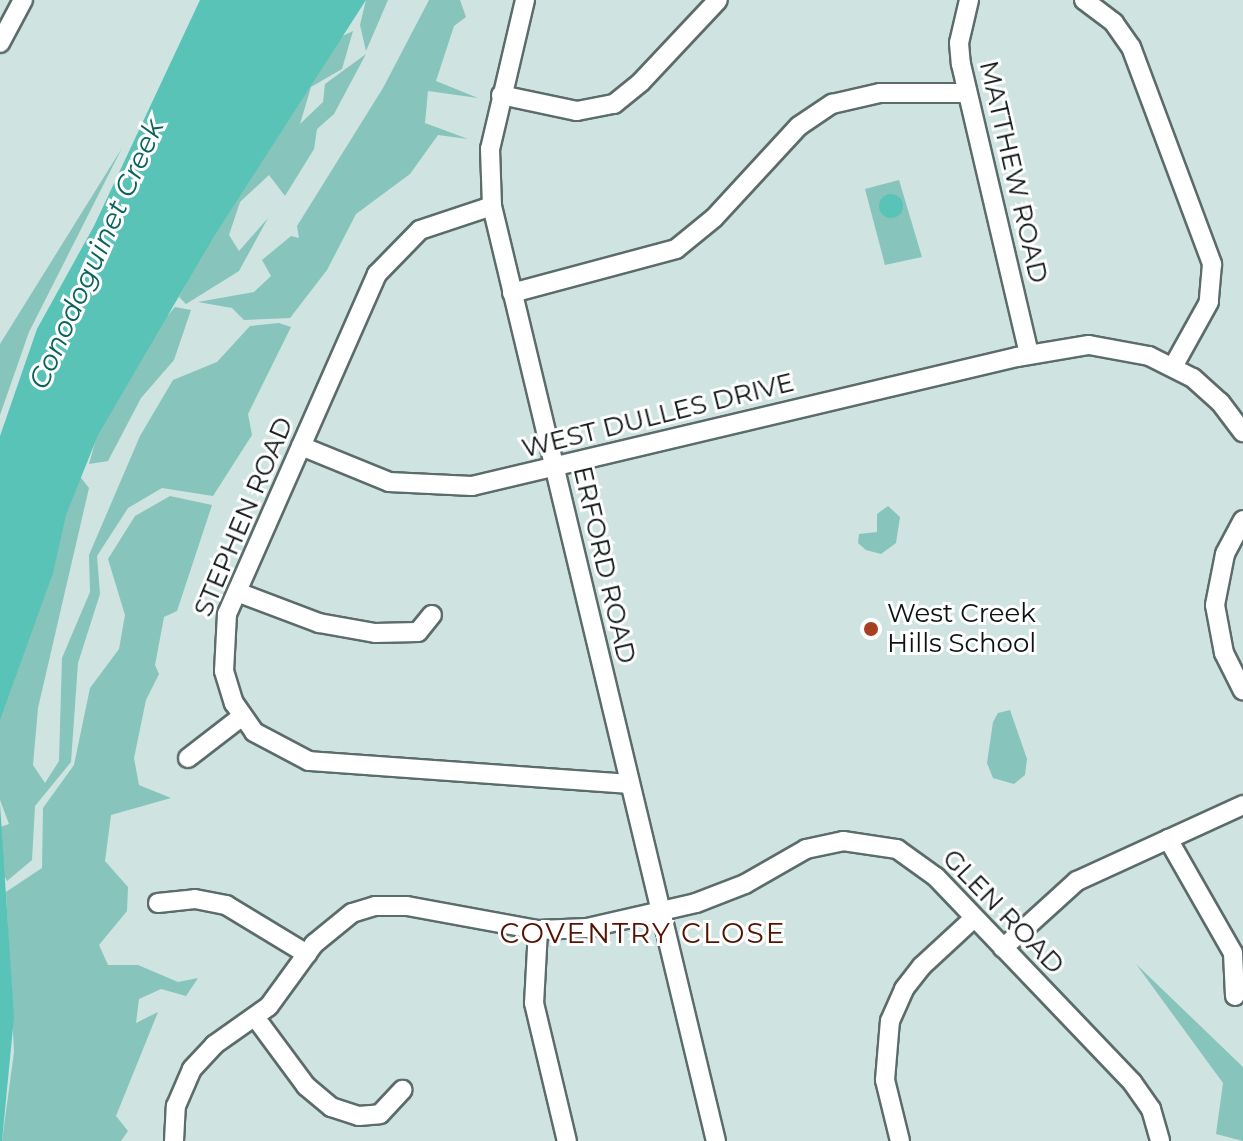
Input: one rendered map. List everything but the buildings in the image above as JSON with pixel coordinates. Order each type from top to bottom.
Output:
[{"type":"street","points":[[0,43],[23,0]]},
{"type":"street","name":"ERFORD ROAD","points":[[525,0],[488,161],[492,206],[628,784],[716,1141]]},
{"type":"street","points":[[501,95],[577,111],[614,104],[641,82],[718,0]]},
{"type":"street","name":"MATTHEW ROAD","points":[[969,0],[959,43],[966,93],[1029,354]]},
{"type":"street","points":[[1084,0],[1114,23],[1131,47],[1212,264],[1209,302],[1173,367]]},
{"type":"street","points":[[512,293],[676,249],[714,218],[799,126],[832,104],[880,93],[966,93]]},
{"type":"street","name":"STEPHEN ROAD","points":[[492,206],[433,222],[384,263],[237,592],[222,651],[229,690],[241,717],[261,738],[309,761],[628,784]]},
{"type":"street","name":"WEST DULLES DRIVE","points":[[301,446],[362,473],[411,486],[472,486],[1029,354],[1108,346],[1173,367],[1207,388],[1243,432]]},
{"type":"street","points":[[1243,520],[1225,554],[1215,605],[1224,653],[1243,691]]},
{"type":"street","points":[[237,592],[319,623],[375,633],[418,632],[432,615]]},
{"type":"street","points":[[188,758],[241,717]]},
{"type":"street","points":[[1003,948],[1077,881],[1243,805]]},
{"type":"street","points":[[1168,839],[1233,953],[1235,996]]},
{"type":"street","name":"GLEN ROAD","points":[[174,1141],[176,1106],[186,1077],[214,1045],[255,1017],[282,993],[307,954],[337,922],[386,905],[538,930],[587,928],[660,912],[729,891],[806,849],[863,841],[916,860],[974,918],[1144,1097],[1160,1141]]},
{"type":"street","points":[[158,903],[195,899],[226,905],[307,954]]},
{"type":"street","points":[[900,1141],[885,1080],[890,1021],[904,989],[922,966],[974,918]]},
{"type":"street","points":[[538,930],[534,1003],[567,1141]]},
{"type":"street","points":[[255,1017],[306,1086],[331,1107],[359,1116],[380,1114],[402,1090]]},
{"type":"shaded area","points":[[366,0],[388,0],[366,51],[360,25]]},
{"type":"shaded area","points":[[429,0],[460,0],[466,17],[454,26],[436,81],[478,98],[428,91],[425,123],[468,139],[438,135],[410,174],[356,214],[327,270],[290,318],[244,320],[232,308],[198,302],[254,292],[271,276],[262,260],[291,236],[299,238],[297,226],[383,88]]},
{"type":"shaded area","points":[[353,31],[342,69],[311,87],[300,124],[323,102],[325,84],[366,54],[334,114],[317,129],[314,149],[285,196],[269,175],[240,202],[229,235],[239,251],[268,218],[239,271],[186,304],[179,297],[244,170],[261,163],[281,104],[330,42]]},
{"type":"shaded area","points":[[122,148],[29,332],[0,415],[0,344]]},
{"type":"shaded area","points":[[899,180],[922,257],[885,265],[865,189]]},
{"type":"shaded area","points":[[175,307],[191,310],[174,360],[141,398],[108,461],[89,464],[99,428],[149,337]]},
{"type":"shaded area","points":[[279,323],[291,327],[248,414],[252,435],[213,496],[162,488],[128,508],[97,556],[100,594],[78,663],[71,762],[35,806],[32,860],[7,881],[0,868],[0,827],[9,824],[0,800],[0,707],[78,474],[89,488],[38,708],[33,765],[45,783],[59,761],[62,658],[90,592],[89,555],[140,436],[173,380],[217,362],[250,326]]},
{"type":"shaded area","points":[[170,496],[212,505],[177,611],[164,617],[155,665],[159,674],[146,700],[134,758],[139,785],[171,798],[111,815],[105,861],[128,887],[127,911],[99,945],[108,965],[138,965],[178,982],[198,978],[186,996],[161,989],[139,999],[136,1023],[158,1012],[116,1116],[128,1131],[121,1141],[2,1141],[14,1052],[6,892],[42,868],[43,808],[74,765],[90,688],[119,649],[125,615],[108,559],[135,516]]},
{"type":"shaded area","points":[[888,506],[900,517],[896,543],[881,554],[866,550],[858,543],[859,534],[877,532],[877,514]]},
{"type":"shaded area","points":[[1010,710],[1027,759],[1025,775],[1014,784],[993,778],[987,763],[993,722],[998,713]]},
{"type":"shaded area","points":[[1136,964],[1243,1067],[1243,1141],[1216,1134],[1223,1083]]},
{"type":"water","name":"Conodoguinet Creek","points":[[200,0],[366,0],[213,238],[98,435],[66,515],[53,573],[0,720],[0,436],[37,329],[94,226]]},
{"type":"water","points":[[891,194],[899,198],[903,206],[899,214],[891,218],[883,214],[879,206],[883,198]]},
{"type":"water","points":[[0,804],[14,1017],[2,1141],[0,1141]]},
{"type":"place","name":"West Creek Hills School","points":[[871,629]]},
{"type":"district","name":"COVENTRY CLOSE","points":[[643,933]]}]
